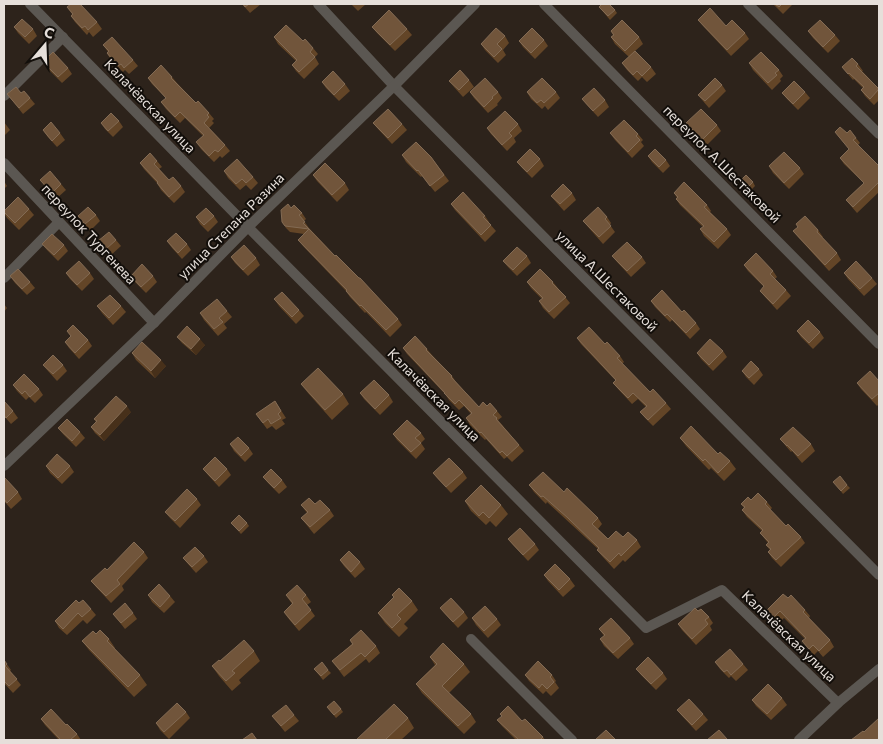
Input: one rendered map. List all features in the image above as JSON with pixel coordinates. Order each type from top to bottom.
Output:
[{"type":"street","name":"Калачёвская улица","points":[[30,4],[248,227],[646,628],[722,590],[838,703]]},
{"type":"street","name":"улица А.Шестаковой","points":[[318,4],[394,86],[879,575]]},
{"type":"street","name":"улица Степана Разина","points":[[4,466],[154,323],[248,227],[394,86],[475,4]]},
{"type":"street","name":"переулок А.Шестаковой","points":[[544,4],[879,344]]},
{"type":"street","points":[[748,4],[879,134]]},
{"type":"street","points":[[4,96],[63,38]]},
{"type":"street","name":"переулок Тургенева","points":[[4,163],[154,323]]},
{"type":"street","points":[[4,278],[59,222]]},
{"type":"street","points":[[472,639],[572,740]]},
{"type":"street","points":[[799,740],[838,703],[879,669]]},
{"type":"building","points":[[71,4],[80,4],[97,22],[88,30],[85,26],[82,28],[71,16],[73,14],[67,7]]},
{"type":"building","points":[[602,4],[609,4],[615,10],[608,16],[599,7]]},
{"type":"building","points":[[710,8],[726,26],[732,20],[745,33],[727,50],[698,20]]},
{"type":"building","points":[[389,10],[407,29],[390,45],[372,27]]},
{"type":"building","points":[[22,19],[33,29],[25,37],[14,27]]},
{"type":"building","points":[[622,20],[639,37],[625,51],[611,37],[614,35],[611,31]]},
{"type":"building","points":[[820,20],[835,35],[823,47],[808,31]]},
{"type":"building","points":[[286,25],[303,41],[305,39],[313,48],[310,52],[315,57],[299,72],[292,65],[297,60],[274,37]]},
{"type":"building","points":[[496,28],[505,36],[497,44],[502,49],[494,57],[481,44]]},
{"type":"building","points":[[532,28],[544,40],[531,53],[519,41]]},
{"type":"building","points":[[112,37],[133,60],[124,68],[121,64],[118,66],[103,45]]},
{"type":"building","points":[[635,51],[651,67],[642,76],[637,71],[633,75],[622,63]]},
{"type":"building","points":[[53,52],[68,68],[58,77],[43,62]]},
{"type":"building","points":[[761,52],[779,70],[775,73],[777,75],[768,83],[749,63]]},
{"type":"building","points":[[852,58],[858,64],[856,66],[879,89],[870,99],[861,90],[864,87],[842,67]]},
{"type":"building","points":[[161,65],[196,103],[198,101],[209,113],[207,115],[209,117],[204,123],[225,145],[218,152],[215,150],[209,156],[196,142],[204,135],[180,112],[175,117],[161,102],[166,98],[148,78]]},
{"type":"building","points":[[460,70],[469,80],[459,90],[449,81]]},
{"type":"building","points":[[333,71],[345,84],[334,95],[322,82]]},
{"type":"building","points":[[485,78],[498,92],[484,107],[470,92]]},
{"type":"building","points":[[542,78],[556,92],[544,103],[541,100],[537,103],[527,92]]},
{"type":"building","points":[[715,78],[722,85],[705,101],[698,95]]},
{"type":"building","points":[[794,81],[805,92],[793,104],[782,93]]},
{"type":"building","points":[[16,87],[21,93],[24,91],[30,98],[19,108],[7,94]]},
{"type":"building","points":[[594,88],[605,100],[593,111],[582,99]]},
{"type":"building","points":[[388,109],[402,124],[388,138],[373,123]]},
{"type":"building","points":[[701,109],[717,125],[702,140],[686,123]]},
{"type":"building","points":[[505,111],[518,124],[509,133],[512,136],[502,145],[487,128]]},
{"type":"building","points":[[111,113],[119,121],[108,131],[101,123]]},
{"type":"building","points":[[624,120],[638,134],[636,136],[640,140],[628,152],[610,133]]},
{"type":"building","points":[[51,122],[60,133],[52,141],[43,130]]},
{"type":"building","points":[[840,127],[847,133],[850,130],[856,138],[853,140],[879,166],[879,182],[853,207],[846,200],[864,183],[840,158],[849,149],[835,132]]},
{"type":"building","points":[[416,142],[431,157],[444,175],[430,186],[418,170],[402,155]]},
{"type":"building","points":[[530,149],[540,159],[527,172],[517,162]]},
{"type":"building","points":[[655,149],[666,160],[659,167],[648,156]]},
{"type":"building","points":[[784,152],[800,168],[784,183],[769,166]]},
{"type":"building","points":[[150,153],[157,161],[154,164],[169,180],[173,177],[181,186],[169,197],[140,163]]},
{"type":"building","points":[[237,159],[253,177],[246,183],[242,179],[236,184],[224,171]]},
{"type":"building","points":[[325,163],[345,183],[332,195],[313,175]]},
{"type":"building","points":[[50,171],[61,184],[52,193],[40,180]]},
{"type":"building","points":[[746,175],[753,182],[746,189],[739,182]]},
{"type":"building","points":[[684,182],[707,205],[704,207],[727,229],[714,242],[700,229],[704,226],[676,199],[678,197],[674,193]]},
{"type":"building","points":[[563,184],[572,193],[560,204],[551,196]]},
{"type":"building","points":[[463,192],[491,225],[481,235],[451,204]]},
{"type":"building","points":[[18,197],[29,209],[15,223],[4,211]]},
{"type":"building","points":[[288,204],[291,208],[294,205],[302,213],[299,215],[309,229],[285,226],[282,222],[281,210]]},
{"type":"building","points":[[88,207],[96,215],[85,224],[78,216]]},
{"type":"building","points":[[598,207],[607,217],[605,219],[611,226],[599,237],[583,221]]},
{"type":"building","points":[[206,208],[214,216],[204,225],[196,217]]},
{"type":"building","points":[[805,216],[837,253],[825,265],[793,231],[798,227],[796,224]]},
{"type":"building","points":[[309,229],[360,278],[398,319],[386,330],[360,306],[298,240]]},
{"type":"building","points":[[109,232],[116,240],[106,249],[98,241]]},
{"type":"building","points":[[176,233],[187,244],[178,253],[167,241]]},
{"type":"building","points":[[52,234],[64,245],[54,255],[42,244]]},
{"type":"building","points":[[627,242],[642,257],[627,271],[612,256]]},
{"type":"building","points":[[244,245],[256,258],[243,270],[231,257]]},
{"type":"building","points":[[517,247],[527,256],[513,270],[503,261]]},
{"type":"building","points":[[756,253],[773,271],[770,274],[786,290],[773,304],[760,291],[764,286],[744,265]]},
{"type":"building","points":[[79,261],[90,273],[77,285],[66,273]]},
{"type":"building","points":[[856,261],[872,278],[860,289],[844,273]]},
{"type":"building","points":[[142,264],[153,276],[141,287],[131,276]]},
{"type":"building","points":[[18,269],[30,282],[22,289],[10,276]]},
{"type":"building","points":[[540,269],[566,297],[549,312],[539,301],[543,298],[527,282]]},
{"type":"building","points":[[662,290],[682,312],[684,310],[696,323],[686,333],[667,314],[665,316],[651,301]]},
{"type":"building","points":[[282,292],[299,310],[292,317],[274,299]]},
{"type":"building","points":[[110,295],[121,306],[109,318],[97,306]]},
{"type":"building","points":[[217,299],[227,311],[219,318],[223,322],[214,329],[200,313]]},
{"type":"building","points":[[808,320],[820,332],[809,343],[797,331]]},
{"type":"building","points":[[73,325],[88,340],[75,353],[65,342],[71,336],[67,331]]},
{"type":"building","points":[[187,326],[200,339],[191,349],[177,337]]},
{"type":"building","points":[[589,327],[605,344],[607,342],[620,356],[617,358],[650,392],[653,389],[666,403],[648,420],[640,412],[647,406],[633,393],[628,398],[613,383],[616,380],[577,338]]},
{"type":"building","points":[[415,336],[479,407],[483,402],[487,406],[490,403],[497,411],[493,415],[519,445],[507,456],[502,451],[500,453],[466,418],[472,413],[459,400],[455,404],[403,348]]},
{"type":"building","points":[[710,339],[723,351],[709,365],[697,353]]},
{"type":"building","points":[[142,342],[161,360],[151,371],[132,353]]},
{"type":"building","points":[[53,355],[63,365],[53,374],[43,365]]},
{"type":"building","points":[[751,361],[759,369],[749,378],[742,371]]},
{"type":"building","points":[[318,368],[343,394],[325,410],[301,384]]},
{"type":"building","points":[[870,371],[879,381],[879,393],[872,399],[857,383]]},
{"type":"building","points":[[24,374],[39,389],[30,397],[25,391],[22,394],[13,385]]},
{"type":"building","points":[[374,380],[389,395],[375,409],[360,393]]},
{"type":"building","points":[[116,396],[127,406],[100,435],[91,427],[97,421],[94,419]]},
{"type":"building","points":[[4,401],[13,411],[6,418],[4,415]]},
{"type":"building","points":[[275,401],[281,411],[278,414],[281,418],[271,424],[268,419],[263,423],[256,414]]},
{"type":"building","points":[[67,419],[80,432],[72,441],[58,428]]},
{"type":"building","points":[[407,420],[421,433],[415,438],[421,443],[411,452],[393,434]]},
{"type":"building","points":[[691,426],[718,454],[720,452],[730,461],[718,473],[680,438]]},
{"type":"building","points":[[793,427],[811,444],[798,456],[780,439]]},
{"type":"building","points":[[238,437],[249,448],[241,456],[230,444]]},
{"type":"building","points":[[57,454],[70,466],[58,478],[46,466]]},
{"type":"building","points":[[215,457],[227,469],[215,481],[203,469]]},
{"type":"building","points":[[449,458],[463,472],[446,487],[433,473]]},
{"type":"building","points":[[271,469],[282,480],[274,488],[263,477]]},
{"type":"building","points":[[543,472],[564,492],[567,488],[598,518],[592,524],[608,539],[616,531],[623,537],[628,532],[637,540],[621,556],[619,553],[610,562],[597,550],[599,548],[568,518],[529,485]]},
{"type":"building","points":[[840,476],[847,485],[841,491],[833,482]]},
{"type":"building","points":[[4,477],[18,492],[7,503],[4,499]]},
{"type":"building","points":[[481,485],[501,505],[489,518],[483,512],[479,516],[465,501]]},
{"type":"building","points":[[187,489],[197,499],[175,521],[165,512]]},
{"type":"building","points":[[758,493],[767,502],[765,504],[786,526],[788,524],[801,537],[776,560],[768,552],[771,549],[766,545],[769,542],[760,533],[763,530],[742,510],[745,507],[741,504],[748,497],[751,500]]},
{"type":"building","points":[[309,498],[315,504],[320,500],[330,510],[310,527],[301,518],[308,512],[301,505]]},
{"type":"building","points":[[239,515],[247,523],[239,531],[231,523]]},
{"type":"building","points":[[520,528],[535,544],[523,555],[508,539]]},
{"type":"building","points":[[134,542],[144,552],[117,580],[120,584],[106,596],[91,581],[105,568],[107,570]]},
{"type":"building","points":[[195,547],[204,556],[192,567],[183,558]]},
{"type":"building","points":[[349,551],[360,562],[351,572],[340,560]]},
{"type":"building","points":[[555,564],[570,579],[559,590],[544,575]]},
{"type":"building","points":[[159,584],[170,596],[160,607],[148,595]]},
{"type":"building","points":[[297,585],[306,595],[302,599],[311,610],[295,625],[284,612],[293,603],[286,595]]},
{"type":"building","points":[[399,588],[412,601],[397,615],[401,619],[392,628],[378,613],[394,597],[392,595]]},
{"type":"building","points":[[783,594],[788,598],[791,595],[805,610],[803,612],[830,640],[819,651],[813,645],[809,649],[802,641],[806,638],[780,611],[774,617],[767,610]]},
{"type":"building","points":[[451,598],[464,612],[453,622],[440,608]]},
{"type":"building","points":[[76,600],[79,603],[83,600],[91,609],[82,617],[78,613],[63,629],[55,621]]},
{"type":"building","points":[[125,603],[133,613],[121,623],[113,614]]},
{"type":"building","points":[[485,606],[497,619],[484,631],[472,618]]},
{"type":"building","points":[[695,608],[698,611],[701,609],[709,617],[705,620],[708,624],[692,639],[678,624]]},
{"type":"building","points":[[611,618],[630,638],[613,653],[600,639],[605,635],[599,629]]},
{"type":"building","points":[[100,630],[109,639],[107,641],[140,675],[128,687],[82,641],[93,631],[96,634]]},
{"type":"building","points":[[361,630],[376,646],[365,657],[361,653],[340,670],[332,661],[353,644],[350,640]]},
{"type":"building","points":[[244,640],[254,651],[232,671],[235,673],[226,681],[212,666]]},
{"type":"building","points":[[443,643],[464,664],[442,686],[471,714],[458,726],[416,684],[437,664],[430,657]]},
{"type":"building","points":[[730,649],[743,664],[731,675],[727,670],[724,672],[715,662]]},
{"type":"building","points":[[648,657],[663,673],[651,684],[636,669]]},
{"type":"building","points":[[4,660],[7,664],[5,666],[17,679],[9,686],[4,681]]},
{"type":"building","points":[[538,661],[552,675],[550,677],[554,682],[547,689],[542,684],[539,688],[525,675]]},
{"type":"building","points":[[322,662],[328,670],[321,676],[314,669]]},
{"type":"building","points":[[768,684],[782,698],[767,714],[752,700]]},
{"type":"building","points":[[689,699],[703,714],[692,725],[677,710]]},
{"type":"building","points":[[334,701],[341,709],[334,715],[327,707]]},
{"type":"building","points":[[177,703],[186,712],[164,732],[156,723]]},
{"type":"building","points":[[394,704],[408,718],[385,740],[356,740]]},
{"type":"building","points":[[286,705],[294,715],[281,726],[272,716]]},
{"type":"building","points":[[508,706],[522,721],[525,719],[543,737],[540,740],[519,740],[497,720]]},
{"type":"building","points":[[51,709],[77,734],[70,740],[61,740],[41,719]]},
{"type":"building","points":[[879,718],[879,740],[851,740],[864,732]]},
{"type":"building","points":[[606,730],[616,740],[595,740]]},
{"type":"building","points":[[719,730],[727,739],[707,740]]},
{"type":"building","points":[[252,733],[257,740],[242,740]]}]
